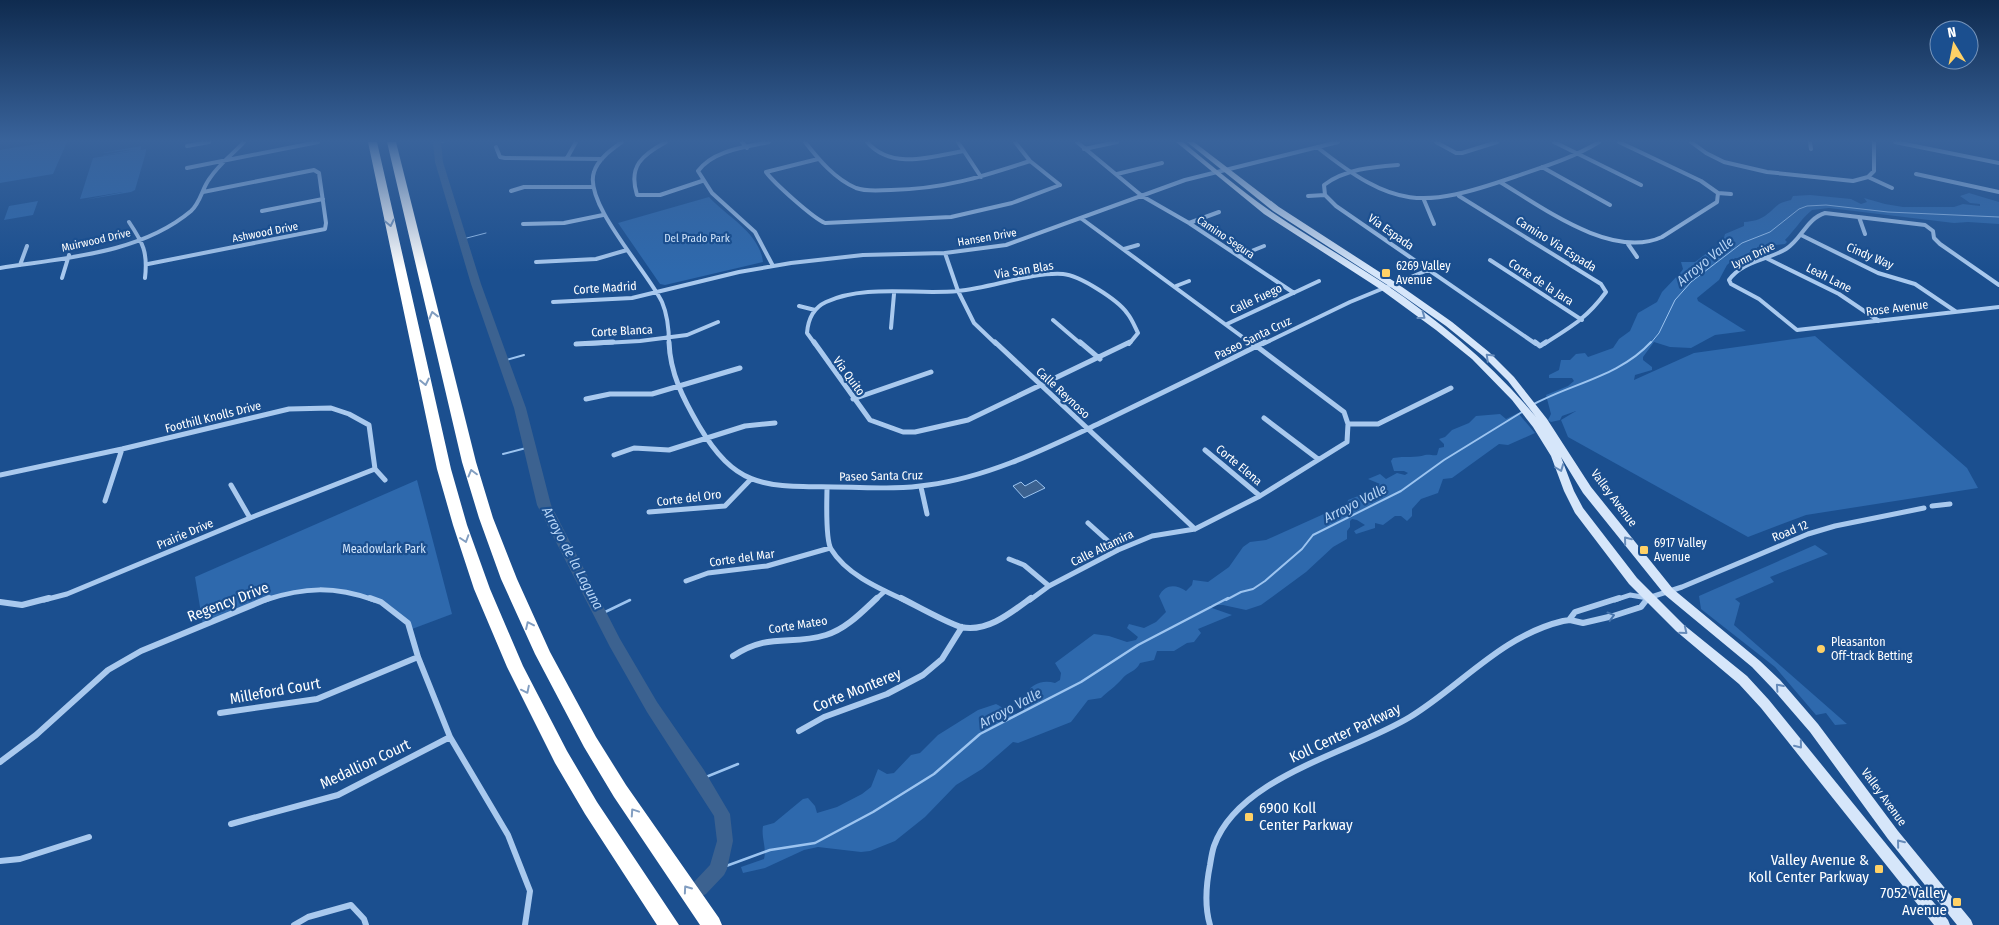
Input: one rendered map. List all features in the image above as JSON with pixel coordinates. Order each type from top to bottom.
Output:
[{"type":"highway","points":[[382,185],[444,469],[470,557],[497,626],[536,710],[591,808],[669,925]]},
{"type":"highway","points":[[402,185],[469,462],[494,540],[526,617],[564,694],[620,791],[712,925]]},
{"type":"main road","name":"Valley Avenue","points":[[1232,185],[1290,228],[1383,287],[1439,328],[1519,396]]},
{"type":"main road","name":"Valley Avenue","points":[[1246,185],[1299,225],[1392,284],[1449,324],[1486,354],[1540,423],[1587,490],[1669,592],[1756,664],[1776,684],[1814,728],[1893,835],[1966,925]]},
{"type":"main road","name":"Valley Avenue","points":[[1540,423],[1579,510],[1604,544],[1648,598],[1680,628],[1743,680],[1765,704],[1943,925]]},
{"type":"street","name":"Muirwood Drive","points":[[0,268],[115,246],[140,239],[159,231],[185,216],[198,202],[207,185]]},
{"type":"street","name":"Ashwood Drive","points":[[204,192],[238,185]]},
{"type":"street","name":"Ashwood Drive","points":[[148,264],[325,229],[326,223],[321,185]]},
{"type":"street","points":[[634,185],[637,195],[644,197],[688,185]]},
{"type":"street","points":[[706,185],[746,222],[763,244],[773,266]]},
{"type":"street","points":[[777,185],[801,204],[816,220],[825,223],[951,217],[1004,206],[1060,185]]},
{"type":"street","points":[[851,185],[864,190],[930,188],[943,185]]},
{"type":"street","name":"Camino Segura","points":[[1130,185],[1142,196],[1189,223],[1294,293]]},
{"type":"street","name":"Hansen Drive","points":[[657,292],[773,266],[863,255],[945,253],[1006,245],[1171,185]]},
{"type":"street","points":[[1308,196],[1325,195],[1324,185]]},
{"type":"street","points":[[1370,185],[1393,194],[1424,200],[1459,196],[1491,185]]},
{"type":"street","points":[[1506,185],[1586,230],[1612,242],[1628,244],[1655,240],[1717,202],[1718,193]]},
{"type":"street","points":[[1575,185],[1610,205]]},
{"type":"street","points":[[1707,185],[1718,193],[1731,194]]},
{"type":"street","points":[[1886,185],[1892,188]]},
{"type":"street","points":[[1967,185],[1999,192]]},
{"type":"street","points":[[512,190],[524,187],[591,187]]},
{"type":"street","name":"Paseo Santa Cruz","points":[[591,187],[594,200],[603,216],[616,231],[657,292],[668,321],[671,368],[713,450],[728,466],[751,479],[793,487],[921,487],[943,483],[997,467],[1056,444],[1232,360],[1256,346],[1383,287],[1428,270]]},
{"type":"street","name":"Via Espada","points":[[1325,195],[1336,206],[1540,346],[1582,320]]},
{"type":"street","name":"Camino Via Espada","points":[[1459,196],[1605,288],[1606,292],[1593,310],[1582,320]]},
{"type":"street","points":[[262,210],[323,199]]},
{"type":"street","points":[[1424,200],[1434,224]]},
{"type":"street","points":[[1189,223],[1219,212]]},
{"type":"street","name":"Lynn Drive","points":[[1797,330],[1770,308],[1731,284],[1729,280],[1730,277],[1740,270],[1786,250],[1801,236],[1816,215],[1820,213],[1925,225],[1933,231],[1934,238],[1940,244],[1999,285]]},
{"type":"street","points":[[523,224],[564,223],[603,216]]},
{"type":"street","points":[[1859,217],[1865,234]]},
{"type":"street","points":[[1082,219],[1176,286],[1338,407],[1344,412],[1348,424],[1378,424],[1451,388]]},
{"type":"street","points":[[129,222],[147,249],[148,264],[145,278]]},
{"type":"street","name":"Cindy Way","points":[[1801,236],[1878,273],[1915,284],[1955,312]]},
{"type":"street","points":[[1124,249],[1138,244]]},
{"type":"street","points":[[1628,244],[1637,257]]},
{"type":"street","points":[[20,265],[27,246]]},
{"type":"street","points":[[1239,256],[1264,246]]},
{"type":"street","points":[[536,262],[596,259],[627,250]]},
{"type":"street","name":"Calle Reynoso","points":[[945,253],[958,291],[974,323],[1195,529]]},
{"type":"street","points":[[62,278],[69,255]]},
{"type":"street","name":"Leah Lane","points":[[1766,258],[1847,298],[1879,321]]},
{"type":"street","name":"Corte de la Jara","points":[[1490,260],[1582,320]]},
{"type":"street","name":"Via San Blas","points":[[958,291],[1044,274],[1064,274],[1087,281],[1126,312],[1138,333],[1128,345],[1042,386]]},
{"type":"street","points":[[1176,286],[1189,281]]},
{"type":"street","name":"Calle Fuego","points":[[1227,324],[1319,281]]},
{"type":"street","points":[[799,306],[815,310],[827,301],[843,297],[958,291]]},
{"type":"street","name":"Corte Madrid","points":[[553,302],[632,298],[657,292]]},
{"type":"street","points":[[891,328],[894,294]]},
{"type":"street","name":"Rose Avenue","points":[[1797,330],[1999,306]]},
{"type":"street","name":"Via Quito","points":[[815,310],[807,323],[807,333],[870,420],[892,429],[915,432],[968,420],[1042,386]]},
{"type":"street","points":[[1053,320],[1100,359]]},
{"type":"street","name":"Corte Blanca","points":[[576,344],[669,338],[693,334],[718,322]]},
{"type":"street","points":[[586,399],[610,394],[652,394],[740,368]]},
{"type":"street","points":[[853,399],[931,372]]},
{"type":"street","name":"Foothill Knolls Drive","points":[[0,475],[122,449],[289,409],[310,406],[334,407],[352,413],[369,425],[375,469]]},
{"type":"street","points":[[1264,418],[1318,459]]},
{"type":"street","points":[[614,455],[634,448],[668,450],[745,426],[775,424]]},
{"type":"street","name":"Calle Altamira","points":[[830,548],[851,571],[885,591],[962,626],[984,626],[994,623],[1049,586],[1118,550],[1152,536],[1195,529],[1260,496],[1318,459],[1341,447],[1347,442],[1348,424]]},
{"type":"street","points":[[105,501],[122,449]]},
{"type":"street","name":"Corte Elena","points":[[1204,450],[1260,496]]},
{"type":"street","points":[[375,469],[385,480]]},
{"type":"street","name":"Prairie Drive","points":[[0,602],[22,605],[67,594],[250,518],[375,469]]},
{"type":"street","name":"Corte del Oro","points":[[649,512],[725,506],[751,479]]},
{"type":"street","points":[[231,485],[250,518]]},
{"type":"street","points":[[827,487],[827,520],[830,548]]},
{"type":"street","points":[[921,487],[926,514]]},
{"type":"street","points":[[1932,506],[1950,504]]},
{"type":"street","name":"Road 12","points":[[1669,592],[1808,534],[1835,526],[1924,508]]},
{"type":"street","points":[[1088,523],[1118,550]]},
{"type":"street","name":"Corte del Mar","points":[[686,581],[708,573],[767,566],[830,548]]},
{"type":"street","points":[[1008,559],[1024,565],[1049,586]]},
{"type":"street","name":"Regency Drive","points":[[0,762],[36,735],[108,670],[141,651],[260,600],[287,593],[333,589],[350,592],[381,602],[408,623],[418,657],[450,737],[508,835],[530,891],[525,925]]},
{"type":"street","name":"Corte Mateo","points":[[733,656],[749,646],[760,642],[800,639],[830,633],[854,618],[885,591]]},
{"type":"street","name":"Koll Center Parkway","points":[[1569,620],[1575,612],[1630,595],[1648,598],[1669,592]]},
{"type":"street","name":"Koll Center Parkway","points":[[1210,925],[1206,902],[1208,868],[1212,852],[1225,824],[1248,799],[1283,776],[1354,746],[1404,720],[1436,700],[1503,646],[1518,637],[1569,620],[1584,623],[1641,608],[1648,598]]},
{"type":"street","name":"Corte Monterey","points":[[799,731],[818,718],[876,699],[927,673],[942,659],[953,644],[962,626]]},
{"type":"street","name":"Milleford Court","points":[[220,713],[317,699],[418,657]]},
{"type":"street","name":"Medallion Court","points":[[231,824],[338,794],[450,737]]},
{"type":"street","points":[[0,861],[20,859],[89,837]]},
{"type":"street","points":[[294,925],[308,916],[351,905],[364,919],[366,925]]},
{"type":"green space","points":[[84,185],[136,185],[135,190],[131,192],[84,200],[123,192],[80,199]]},
{"type":"green space","points":[[1969,193],[1999,202],[1999,224],[1954,223],[1829,208],[1812,210],[1785,240],[1787,242],[1785,244],[1757,247],[1758,252],[1749,252],[1752,256],[1751,260],[1735,258],[1727,265],[1719,280],[1697,298],[1698,301],[1746,331],[1715,335],[1691,348],[1670,347],[1654,342],[1643,357],[1643,360],[1652,367],[1652,370],[1635,375],[1634,380],[1694,353],[1815,336],[1967,468],[1978,488],[1806,515],[1748,537],[1568,437],[1561,420],[1576,411],[1562,416],[1560,420],[1551,422],[1548,420],[1551,414],[1546,395],[1568,386],[1574,381],[1572,378],[1549,378],[1549,375],[1559,370],[1561,360],[1570,360],[1576,354],[1585,353],[1588,357],[1613,348],[1619,339],[1630,331],[1638,313],[1657,302],[1662,292],[1681,272],[1683,269],[1681,262],[1695,262],[1723,241],[1725,234],[1744,226],[1744,222],[1760,219],[1779,204],[1791,200],[1793,196],[1810,195],[1851,199],[1861,204],[1867,202],[1864,198],[1903,207],[1954,207],[1963,204],[1980,206],[1980,204],[1970,203],[1960,196]]},
{"type":"green space","name":"Del Prado Park","points":[[709,197],[756,242],[763,262],[665,285],[660,284],[618,223]]},
{"type":"green space","points":[[38,201],[33,215],[4,220],[9,206]]},
{"type":"green space","points":[[1518,413],[1535,433],[1508,445],[1499,444],[1452,478],[1443,479],[1438,493],[1421,499],[1412,509],[1412,516],[1407,521],[1401,516],[1395,516],[1383,525],[1375,523],[1375,528],[1356,534],[1354,531],[1365,525],[1352,519],[1347,531],[1347,539],[1333,547],[1306,572],[1261,605],[1246,610],[1223,605],[1210,605],[1212,608],[1232,615],[1198,629],[1201,633],[1194,642],[1187,643],[1174,651],[1157,651],[1154,660],[1140,663],[1101,698],[1088,700],[1071,722],[1018,743],[1013,742],[982,769],[956,785],[925,817],[895,841],[870,851],[861,852],[818,847],[804,850],[765,868],[743,873],[741,867],[764,859],[763,826],[774,823],[803,799],[808,798],[815,806],[817,813],[837,807],[871,787],[878,769],[887,774],[894,773],[911,755],[920,753],[938,735],[978,710],[996,704],[1011,713],[1022,713],[1025,697],[1030,689],[1041,682],[1055,683],[1060,680],[1061,673],[1055,663],[1094,634],[1109,636],[1127,642],[1136,640],[1138,637],[1127,628],[1129,624],[1144,628],[1156,622],[1166,612],[1159,596],[1164,589],[1175,586],[1186,591],[1192,585],[1193,580],[1208,582],[1229,567],[1243,547],[1250,542],[1266,540],[1326,513],[1342,514],[1346,511],[1348,500],[1366,493],[1380,484],[1368,479],[1380,474],[1386,479],[1397,473],[1405,475],[1408,473],[1394,471],[1391,461],[1393,458],[1437,455],[1439,448],[1444,447],[1444,444],[1439,439],[1445,437],[1452,430],[1469,423],[1476,416],[1500,414],[1506,419]]},
{"type":"green space","name":"Meadowlark Park","points":[[417,480],[452,614],[412,629],[391,606],[335,590],[285,595],[203,625],[195,577]]},
{"type":"green space","points":[[1815,545],[1828,554],[1770,577],[1774,582],[1735,599],[1740,603],[1734,625],[1847,724],[1835,725],[1826,713],[1816,715],[1775,667],[1701,609],[1699,596]]},
{"type":"shaded area","points":[[1036,480],[1045,488],[1024,498],[1013,486],[1021,482],[1025,486]]},
{"type":"waterway","name":"Arroyo de la Laguna","points":[[446,185],[476,284],[520,408],[544,505],[615,643],[652,707],[722,814],[725,841],[718,869],[700,888]]},
{"type":"waterway","name":"Arroyo Valle","points":[[1650,344],[1659,333],[1675,300],[1691,282],[1742,243],[1770,232],[1799,209],[1807,206],[1826,205],[1888,212],[1999,217]]},
{"type":"waterway","points":[[463,239],[486,233]]},
{"type":"waterway","name":"Arroyo Valle","points":[[1534,404],[1611,371],[1639,354],[1651,342]]},
{"type":"waterway","points":[[503,361],[524,355]]},
{"type":"waterway","name":"Arroyo Valle","points":[[1226,600],[1241,592],[1253,589],[1265,581],[1302,549],[1313,535],[1401,491],[1444,460],[1522,412]]},
{"type":"waterway","points":[[503,454],[530,447]]},
{"type":"waterway","name":"Arroyo Valle","points":[[718,869],[770,850],[815,843],[873,812],[934,774],[980,734],[1081,682],[1138,645],[1228,598]]},
{"type":"waterway","points":[[601,614],[630,600]]},
{"type":"waterway","points":[[701,779],[738,764]]},
{"type":"place","name":"6269 Valley Avenue","points":[[1386,273]]},
{"type":"place","name":"6917 Valley Avenue","points":[[1644,550]]},
{"type":"place","name":"Pleasanton Off-track Betting","points":[[1821,649]]},
{"type":"place","name":"6900 Koll Center Parkway","points":[[1249,817]]},
{"type":"place","name":"Valley Avenue & Koll Center Parkway","points":[[1879,869]]},
{"type":"place","name":"7052 Valley Avenue","points":[[1957,902]]}]
